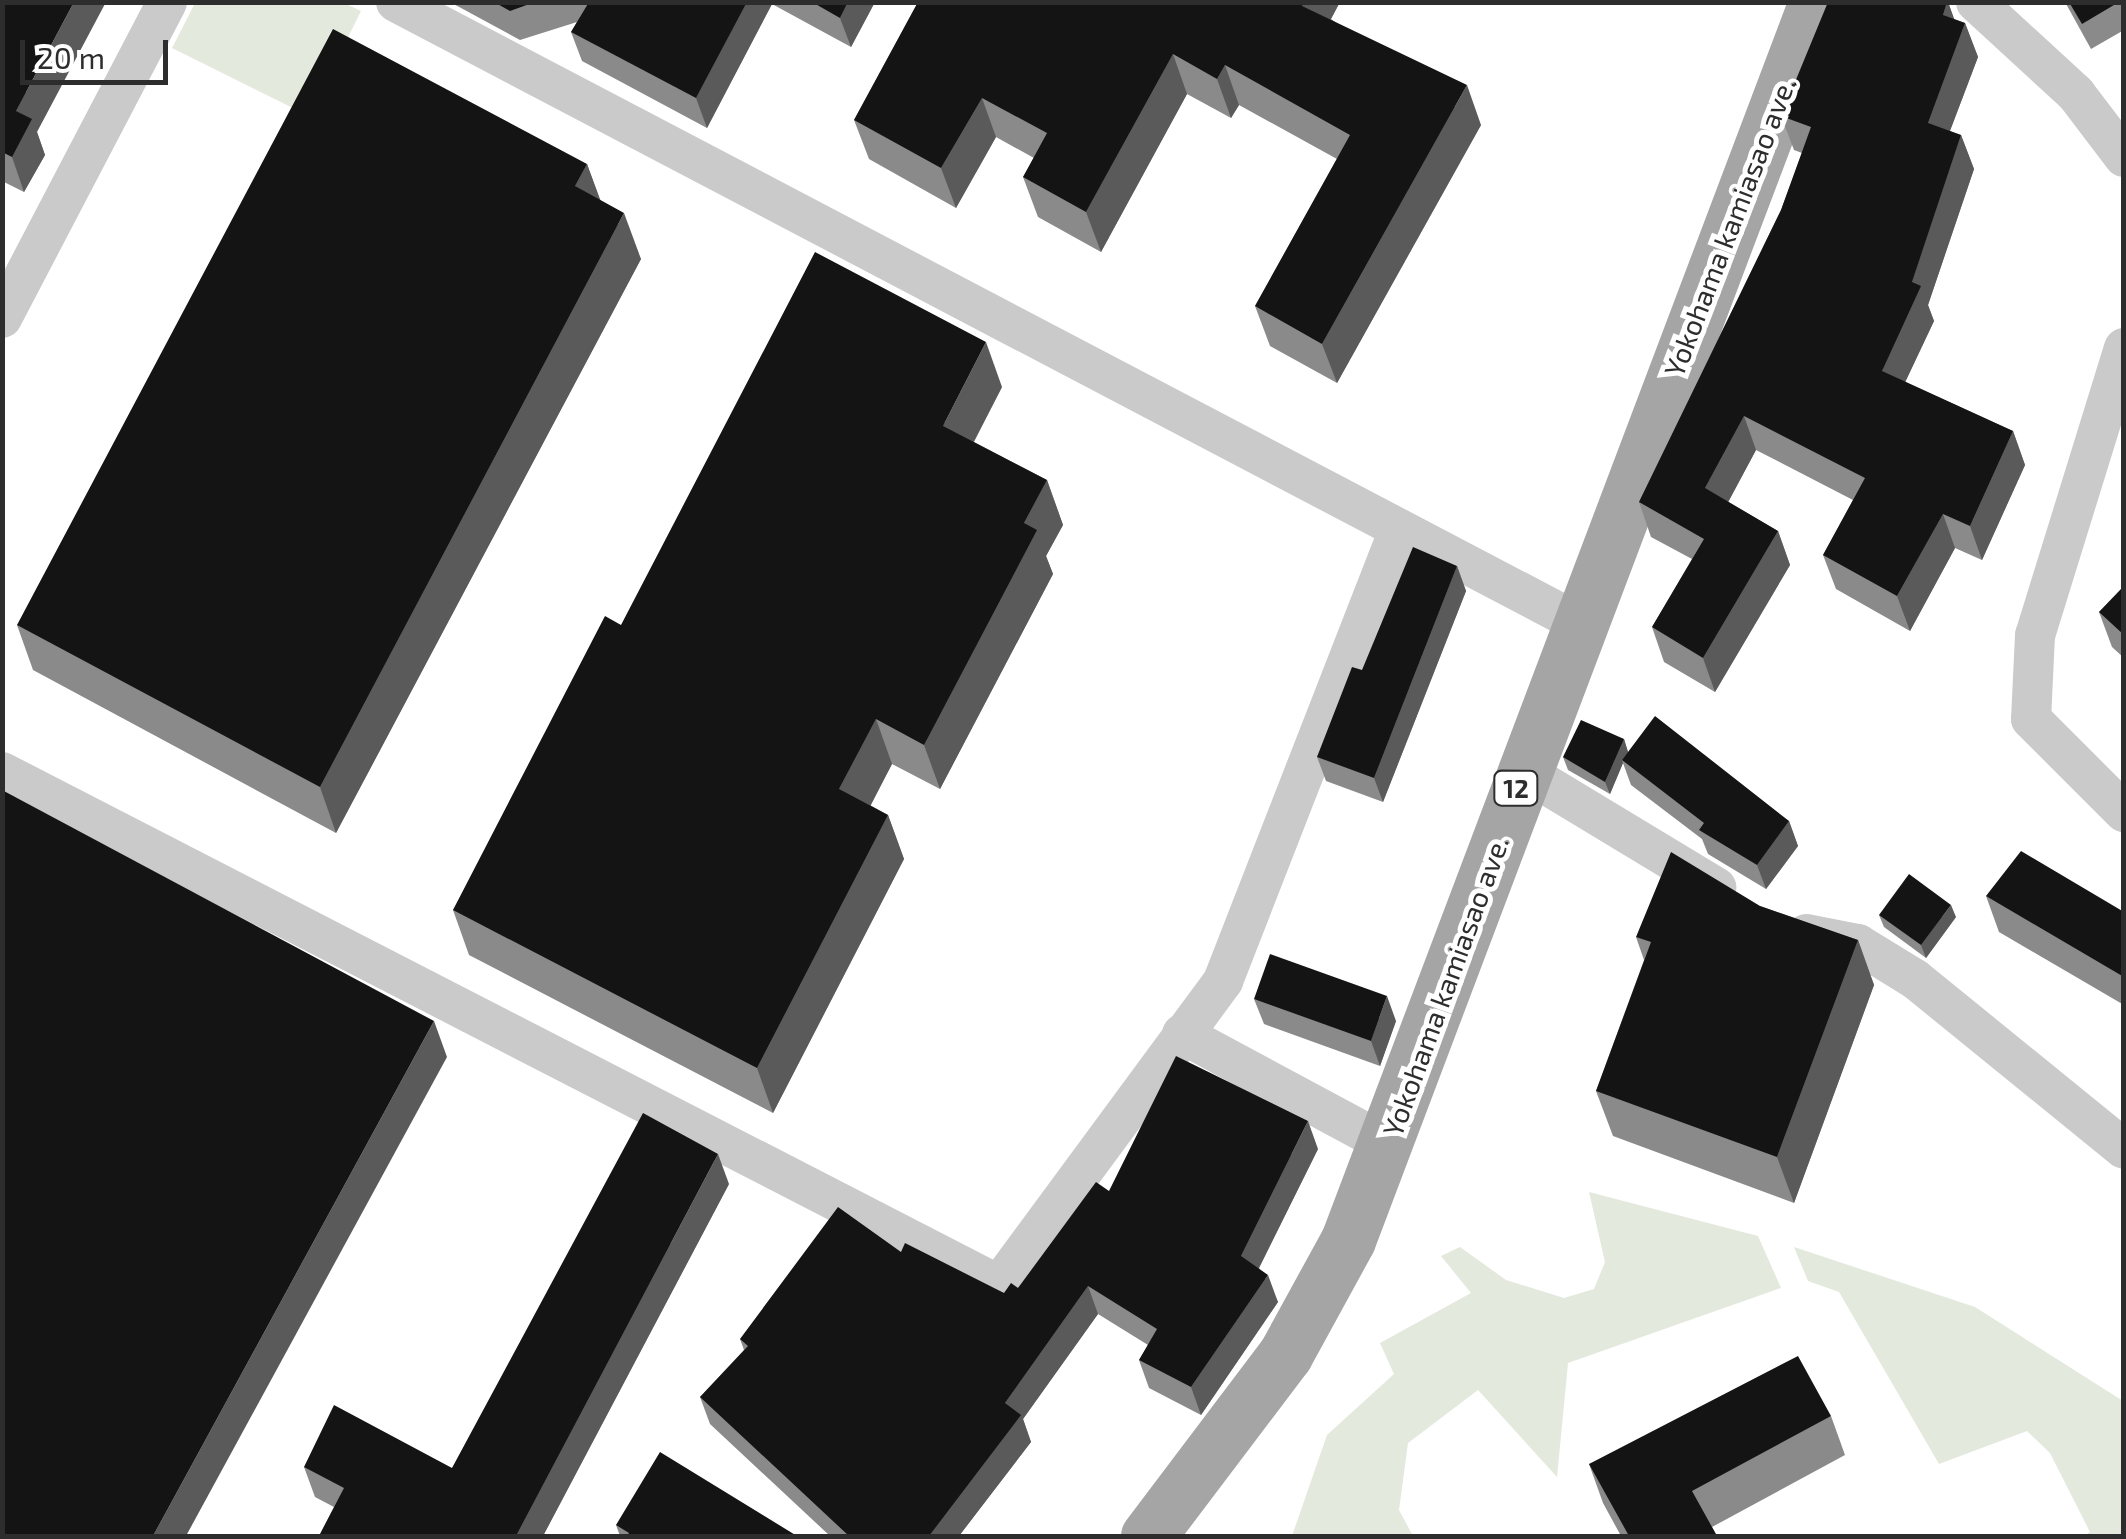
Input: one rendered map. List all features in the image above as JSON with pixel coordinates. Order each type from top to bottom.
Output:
[{"type":"main road","name":"Yokohama kamiasao ave.","points":[[1148,1536],[1285,1355],[1388,1145],[1576,622],[1816,2]]},
{"type":"street","points":[[2,318],[167,2]]},
{"type":"street","points":[[396,2],[1576,622]]},
{"type":"street","points":[[1976,2],[2076,94],[2124,157]]},
{"type":"street","points":[[2124,348],[2035,634],[2031,718],[2124,812]]},
{"type":"street","points":[[2,772],[999,1285],[1223,981],[1399,530]]},
{"type":"street","points":[[1522,770],[1764,916],[1858,944],[1915,979],[2124,1149]]},
{"type":"street","points":[[1182,1034],[1388,1145]]},
{"type":"shaded area","points":[[195,3],[344,3],[361,11],[309,116],[172,48]]},
{"type":"shaded area","points":[[1589,1192],[1758,1236],[1781,1288],[1568,1363],[1557,1477],[1478,1390],[1408,1443],[1399,1510],[1413,1536],[1292,1536],[1327,1435],[1394,1374],[1380,1343],[1471,1293],[1441,1256],[1460,1247],[1506,1280],[1564,1298],[1594,1289],[1605,1262]]},
{"type":"shaded area","points":[[1794,1247],[1975,1307],[2123,1401],[2123,1536],[2084,1536],[2090,1532],[2050,1453],[2027,1431],[1939,1464],[1839,1292],[1808,1281]]},
{"type":"building","points":[[2,2],[74,2],[16,111],[32,119],[12,157],[2,152]]},
{"type":"building","points":[[494,2],[535,2],[510,11]]},
{"type":"building","points":[[589,2],[747,2],[696,98],[571,32]]},
{"type":"building","points":[[812,2],[848,2],[840,18]]},
{"type":"building","points":[[918,2],[1304,2],[1302,6],[1467,85],[1322,344],[1255,306],[1350,135],[1225,65],[1217,79],[1173,54],[1086,212],[1023,177],[1047,133],[982,98],[941,168],[854,120]]},
{"type":"building","points":[[1828,2],[1947,2],[1943,15],[1965,23],[1928,123],[1961,135],[1912,282],[1921,286],[1882,371],[2013,431],[1970,526],[1943,514],[1897,596],[1823,555],[1865,478],[1744,416],[1705,488],[1778,531],[1703,658],[1652,627],[1704,539],[1639,502],[1781,210],[1811,127],[1781,116]]},
{"type":"building","points":[[2069,2],[2119,2],[2082,24]]},
{"type":"building","points":[[333,29],[587,164],[575,186],[624,213],[320,787],[17,625]]},
{"type":"building","points":[[815,252],[986,342],[943,426],[1047,480],[1024,523],[1037,530],[924,745],[876,719],[839,789],[888,815],[757,1068],[453,910],[605,616],[621,625]]},
{"type":"building","points":[[1413,547],[1457,566],[1374,778],[1317,757],[1352,667],[1362,670]]},
{"type":"building","points":[[2124,586],[2124,635],[2099,612]]},
{"type":"building","points":[[1655,716],[1789,821],[1757,865],[1699,830],[1704,823],[1622,760]]},
{"type":"building","points":[[1581,720],[1624,739],[1605,782],[1563,757]]},
{"type":"building","points":[[2,790],[434,1021],[153,1536],[2,1536]]},
{"type":"building","points":[[2021,851],[2124,912],[2124,977],[1986,896]]},
{"type":"building","points":[[1671,852],[1760,906],[1858,940],[1777,1157],[1596,1091],[1651,942],[1636,937]]},
{"type":"building","points":[[1909,874],[1951,905],[1921,945],[1879,915]]},
{"type":"building","points":[[1270,954],[1387,996],[1371,1041],[1254,999]]},
{"type":"building","points":[[1176,1056],[1308,1121],[1241,1256],[1268,1275],[1191,1387],[1139,1360],[1157,1329],[1088,1286],[1005,1403],[1021,1415],[929,1536],[849,1536],[700,1397],[748,1346],[740,1339],[838,1207],[901,1252],[905,1243],[1004,1293],[1011,1283],[1018,1288],[1096,1182],[1109,1191]]},
{"type":"building","points":[[643,1113],[718,1154],[516,1536],[319,1536],[344,1488],[304,1467],[334,1405],[452,1468]]},
{"type":"building","points":[[1798,1356],[1831,1416],[1692,1491],[1717,1536],[1629,1536],[1589,1464]]},
{"type":"building","points":[[660,1452],[797,1536],[627,1536],[629,1533],[616,1525]]}]
